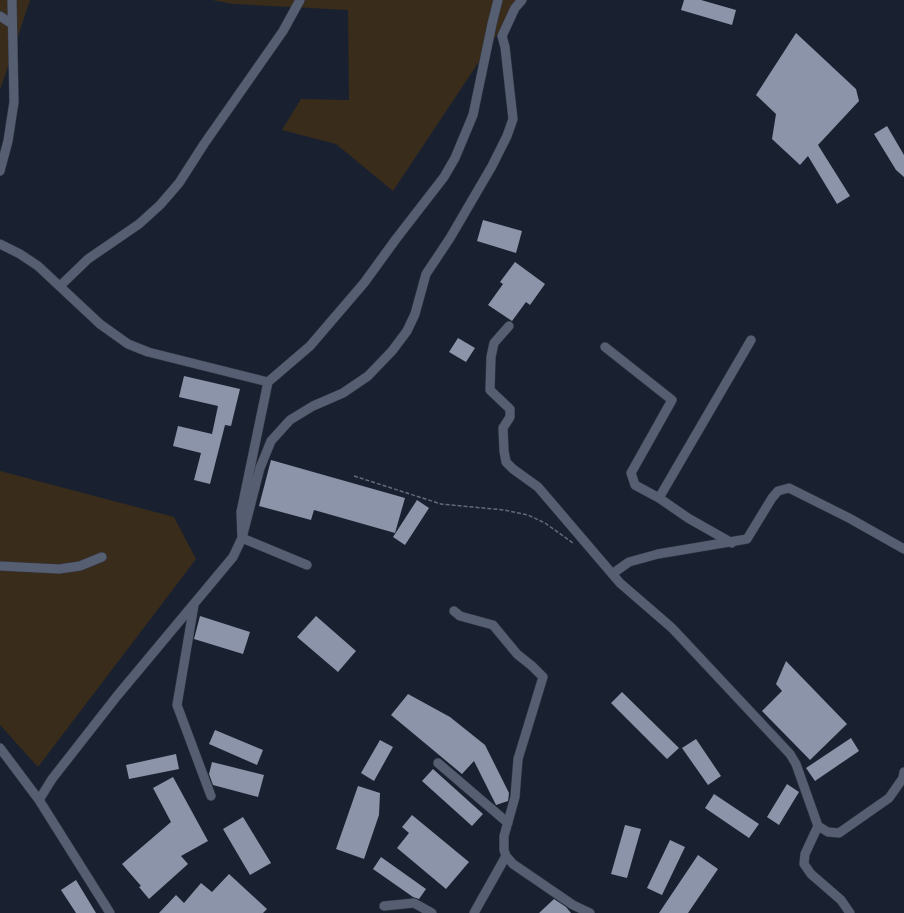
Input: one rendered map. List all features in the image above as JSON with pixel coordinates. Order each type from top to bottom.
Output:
[{"type":"street","points":[[0,171],[8,141],[14,102],[12,0]]},
{"type":"street","points":[[60,286],[88,259],[138,224],[160,205],[179,183],[204,144],[283,31],[300,0]]},
{"type":"street","points":[[242,538],[241,512],[268,382],[310,346],[364,283],[444,177],[455,158],[473,115],[481,84],[498,0]]},
{"type":"street","points":[[39,800],[57,773],[233,557],[242,538],[260,468],[272,441],[290,420],[313,406],[343,393],[368,376],[392,351],[407,331],[415,314],[426,274],[450,238],[492,166],[507,136],[513,119],[507,59],[502,36],[514,8],[522,0]]},
{"type":"street","points":[[0,16],[12,24]]},
{"type":"street","points":[[0,244],[20,254],[60,286],[100,324],[128,344],[148,352],[268,382]]},
{"type":"street","points":[[509,326],[494,343],[491,357],[490,390],[510,410],[510,417],[503,428],[506,462],[538,487],[620,583],[672,628],[790,754],[796,764],[818,826],[828,832],[839,833],[889,798],[902,778],[904,772]]},
{"type":"street","points":[[659,498],[751,340]]},
{"type":"street","points":[[605,347],[672,400],[631,473],[635,485],[732,543]]},
{"type":"street","points":[[612,574],[629,562],[644,558],[747,540],[778,490],[789,488],[849,518],[904,549]]},
{"type":"street","points":[[242,538],[306,565]]},
{"type":"street","points":[[0,566],[25,566],[59,569],[80,566],[102,557]]},
{"type":"street","points":[[194,603],[177,705],[210,796]]},
{"type":"street","points":[[454,611],[460,616],[493,625],[517,654],[543,677],[518,759],[515,797],[504,836],[504,850],[506,856],[513,864],[573,905],[590,913]]},
{"type":"street","points":[[0,748],[39,800],[110,913]]},
{"type":"street","points":[[438,763],[508,823]]},
{"type":"street","points":[[818,826],[805,854],[804,864],[811,874],[841,900],[850,913]]},
{"type":"street","points":[[474,913],[506,856]]},
{"type":"street","points":[[384,906],[414,903],[432,913]]},
{"type":"path","points":[[354,476],[441,504],[504,510],[528,515],[545,523],[573,543]]},
{"type":"shaded area","points":[[0,0],[30,0],[0,90]]},
{"type":"shaded area","points":[[212,0],[520,0],[393,191],[336,144],[282,130],[301,99],[349,100],[348,10],[233,4]]},
{"type":"shaded area","points":[[0,471],[174,517],[196,559],[38,767],[0,725]]},
{"type":"building","points":[[684,0],[701,0],[736,10],[732,25],[681,10]]},
{"type":"building","points":[[796,33],[856,89],[859,101],[818,145],[850,196],[837,204],[808,156],[800,165],[772,139],[776,114],[756,95]]},
{"type":"building","points":[[887,126],[904,155],[904,177],[896,170],[874,134]]},
{"type":"building","points":[[483,220],[522,231],[516,253],[477,241]]},
{"type":"building","points":[[515,262],[545,284],[530,305],[526,302],[512,321],[488,305],[503,284],[500,282]]},
{"type":"building","points":[[458,338],[475,348],[466,362],[449,352]]},
{"type":"building","points":[[184,376],[240,389],[231,426],[225,425],[210,484],[194,480],[201,453],[173,446],[178,426],[212,434],[218,406],[179,397]]},
{"type":"building","points":[[271,460],[405,498],[395,533],[314,510],[311,520],[259,506]]},
{"type":"building","points":[[417,500],[429,508],[405,545],[393,537]]},
{"type":"building","points":[[200,616],[250,632],[243,654],[194,639]]},
{"type":"building","points":[[316,616],[356,651],[338,672],[297,637]]},
{"type":"building","points":[[786,661],[847,724],[810,760],[762,711],[782,691],[776,684]]},
{"type":"building","points":[[622,692],[679,748],[667,759],[611,703]]},
{"type":"building","points":[[408,694],[450,717],[485,745],[509,793],[508,801],[496,805],[474,761],[462,774],[391,715]]},
{"type":"building","points":[[215,730],[263,750],[257,765],[209,744]]},
{"type":"building","points":[[851,738],[859,751],[815,781],[806,768]]},
{"type":"building","points":[[696,739],[721,776],[708,785],[682,748]]},
{"type":"building","points":[[380,740],[393,747],[374,781],[361,773]]},
{"type":"building","points":[[176,754],[179,769],[129,779],[126,765]]},
{"type":"building","points":[[212,762],[264,775],[258,797],[213,785],[209,774]]},
{"type":"building","points":[[433,769],[483,814],[472,826],[422,781]]},
{"type":"building","points":[[173,777],[208,841],[181,856],[188,864],[149,899],[139,887],[141,886],[122,864],[171,822],[153,788]]},
{"type":"building","points":[[787,784],[799,792],[779,825],[767,817]]},
{"type":"building","points":[[358,786],[380,793],[379,815],[364,859],[336,849]]},
{"type":"building","points":[[714,794],[759,824],[749,838],[705,808]]},
{"type":"building","points":[[412,815],[469,862],[446,889],[397,848],[409,833],[402,827]]},
{"type":"building","points":[[243,817],[271,863],[250,875],[223,829]]},
{"type":"building","points":[[625,825],[641,829],[627,878],[611,874]]},
{"type":"building","points":[[670,840],[685,847],[662,895],[647,888]]},
{"type":"building","points":[[698,855],[718,869],[688,913],[659,913]]},
{"type":"building","points":[[381,857],[426,889],[419,899],[413,897],[373,869]]},
{"type":"building","points":[[229,874],[267,909],[263,913],[159,913],[176,895],[184,903],[201,883],[212,892]]},
{"type":"building","points":[[76,880],[96,913],[76,913],[61,890]]},
{"type":"building","points":[[554,899],[566,907],[571,913],[539,913]]}]
